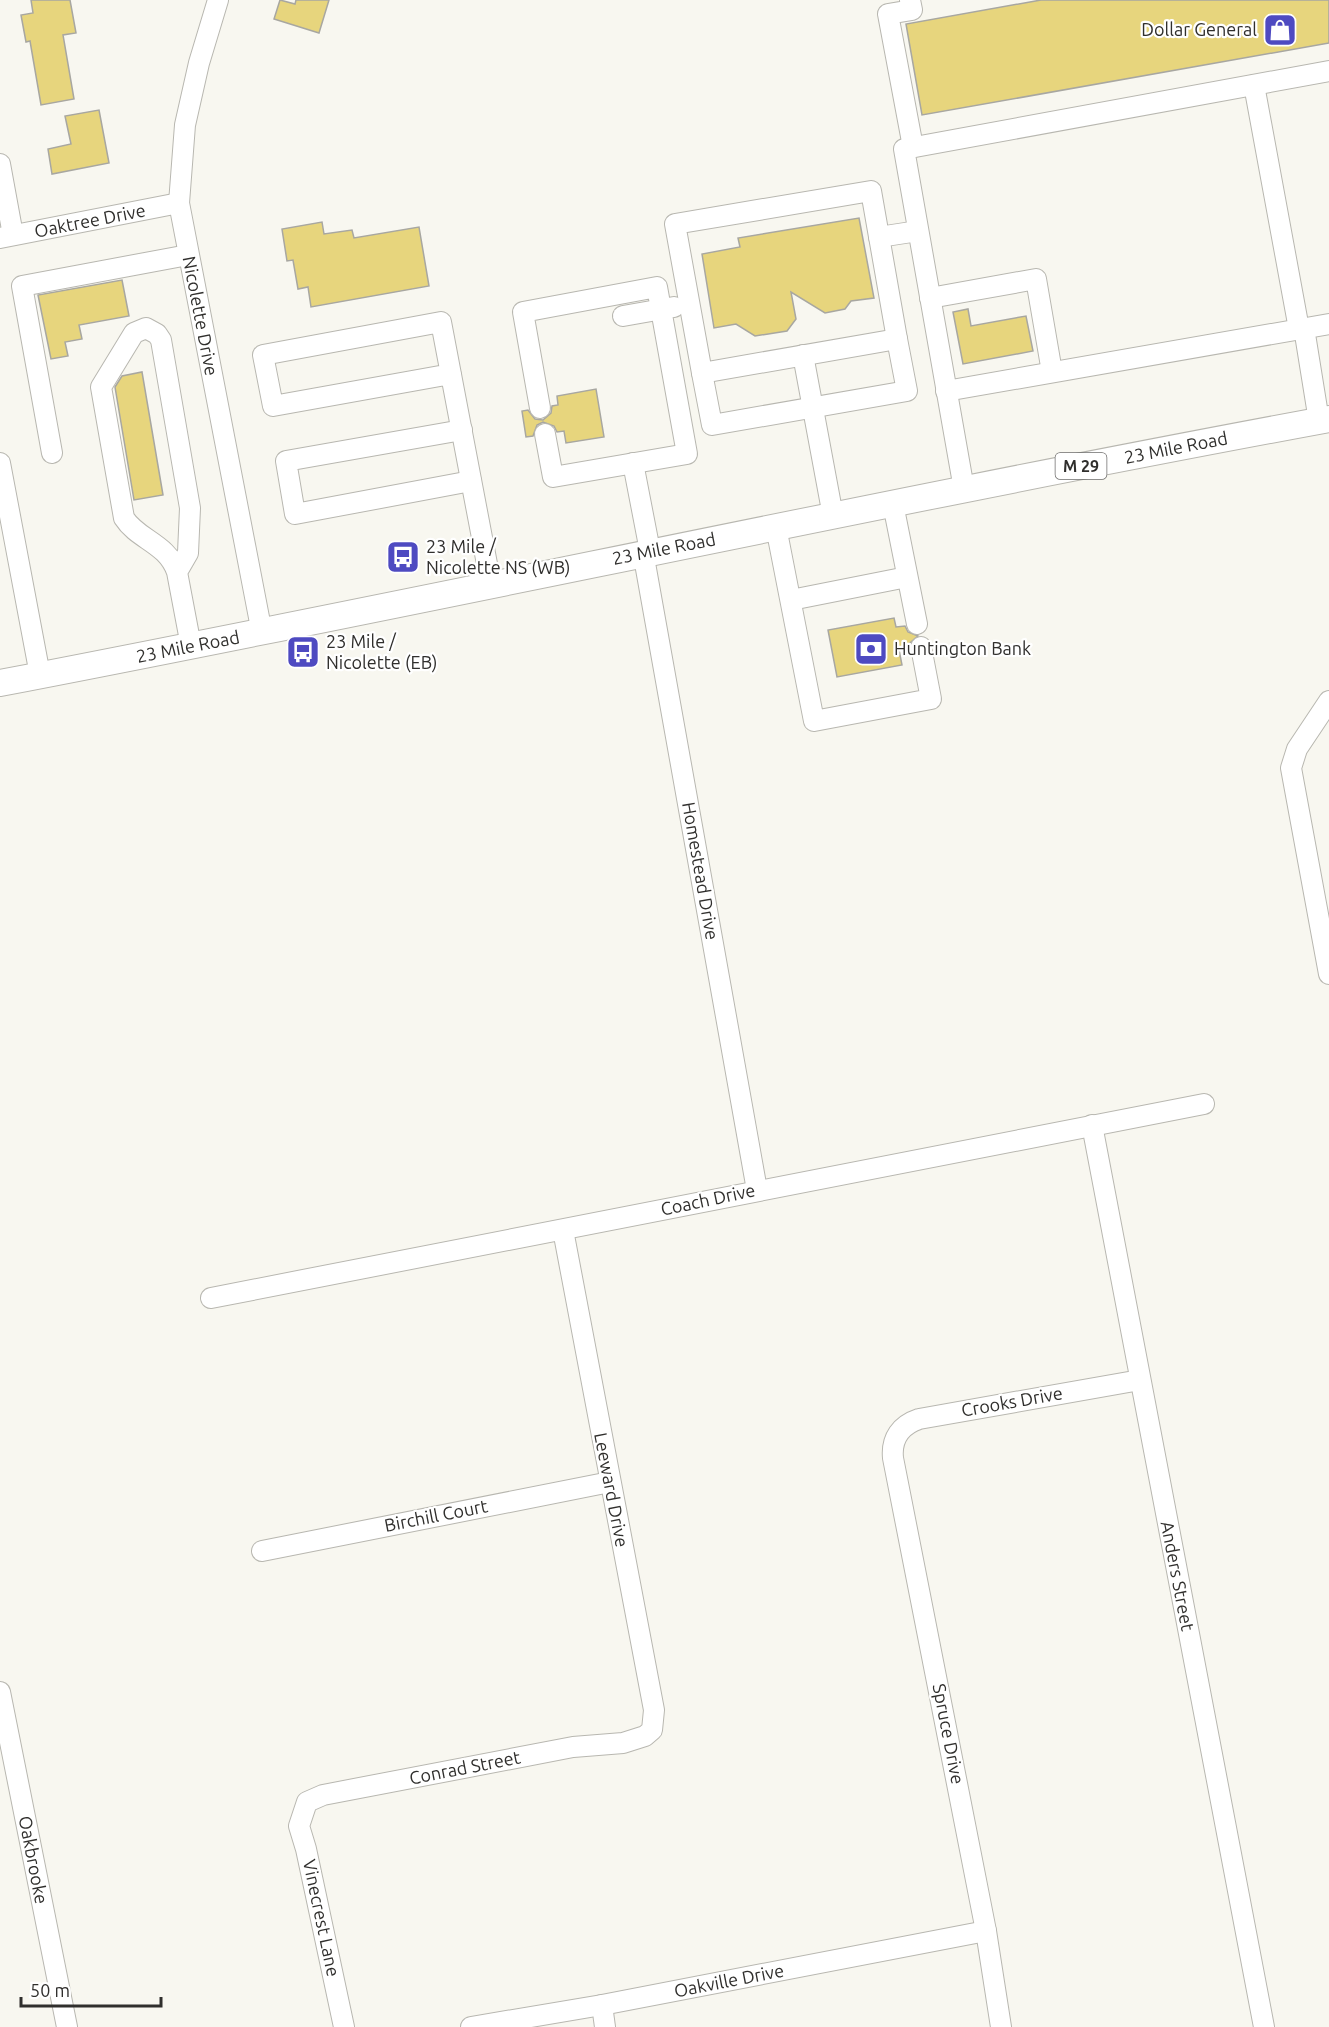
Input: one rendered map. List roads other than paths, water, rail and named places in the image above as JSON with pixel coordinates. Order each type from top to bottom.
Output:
[{"type":"main road","name":"23 Mile Road","points":[[0,683],[262,633],[647,552],[964,489],[1324,420]]},
{"type":"street","name":"Nicolette Drive","points":[[218,0],[199,63],[185,125],[179,203],[262,633]]},
{"type":"street","points":[[910,0],[912,10],[888,14],[913,147]]},
{"type":"street","points":[[964,489],[904,149],[1329,71]]},
{"type":"street","points":[[1254,85],[1301,329],[1324,420]]},
{"type":"street","points":[[0,164],[7,236]]},
{"type":"street","points":[[871,190],[907,391],[712,425],[690,304],[675,224],[871,190]]},
{"type":"street","name":"Oaktree Drive","points":[[7,236],[179,203]]},
{"type":"street","points":[[879,237],[918,231]]},
{"type":"street","points":[[52,453],[22,286],[188,255]]},
{"type":"street","points":[[930,298],[1036,279],[1052,372]]},
{"type":"street","points":[[540,408],[523,312],[657,287],[687,454],[553,477],[545,434]]},
{"type":"street","points":[[623,315],[690,304]]},
{"type":"street","points":[[451,374],[273,406],[263,355],[441,322],[462,430],[491,585]]},
{"type":"street","points":[[946,391],[1329,324]]},
{"type":"street","points":[[177,572],[188,553],[190,508],[160,340],[157,334],[146,328],[134,333],[101,387],[124,518],[129,525],[148,537],[168,556],[177,572],[191,646]]},
{"type":"street","points":[[702,373],[897,339]]},
{"type":"street","points":[[803,356],[833,516]]},
{"type":"street","points":[[462,430],[285,461],[295,514],[471,482]]},
{"type":"street","points":[[0,462],[40,675]]},
{"type":"street","name":"Homestead Drive","points":[[633,463],[757,1190]]},
{"type":"street","points":[[893,504],[917,624]]},
{"type":"street","points":[[776,527],[814,722],[931,699],[921,647]]},
{"type":"street","points":[[790,600],[907,577]]},
{"type":"street","points":[[1329,701],[1297,749],[1291,768],[1329,974]]},
{"type":"street","name":"Coach Drive","points":[[211,1298],[365,1266],[563,1230],[757,1190],[1204,1104]]},
{"type":"street","name":"Anders Street","points":[[1092,1125],[1182,1605],[1206,1712],[1264,2027]]},
{"type":"street","name":"Leeward Drive","points":[[563,1230],[654,1710],[652,1730],[635,1740]]},
{"type":"street","name":"Crooks Drive","points":[[894,1442],[901,1429],[919,1419],[1140,1380]]},
{"type":"street","name":"Spruce Drive","points":[[894,1442],[893,1458],[986,1931],[1001,2027]]},
{"type":"street","name":"Birchill Court","points":[[262,1551],[610,1482]]},
{"type":"street","name":"Oakbrooke","points":[[0,1692],[67,2027]]},
{"type":"street","name":"Conrad Street","points":[[303,1811],[307,1802],[323,1795],[573,1747],[635,1740]]},
{"type":"street","name":"Vinecrest Lane","points":[[303,1811],[298,1826],[306,1849],[344,2027]]},
{"type":"street","name":"Oakville Drive","points":[[471,2027],[602,2005],[986,1931]]},
{"type":"street","points":[[602,2005],[605,2027]]},
{"type":"place","name":"Dollar General","points":[[1280,30]]},
{"type":"place","name":"23 Mile / Nicolette NS (WB)","points":[[403,557]]},
{"type":"place","name":"Huntington Bank","points":[[871,649]]},
{"type":"place","name":"23 Mile / Nicolette (EB)","points":[[303,652]]}]
